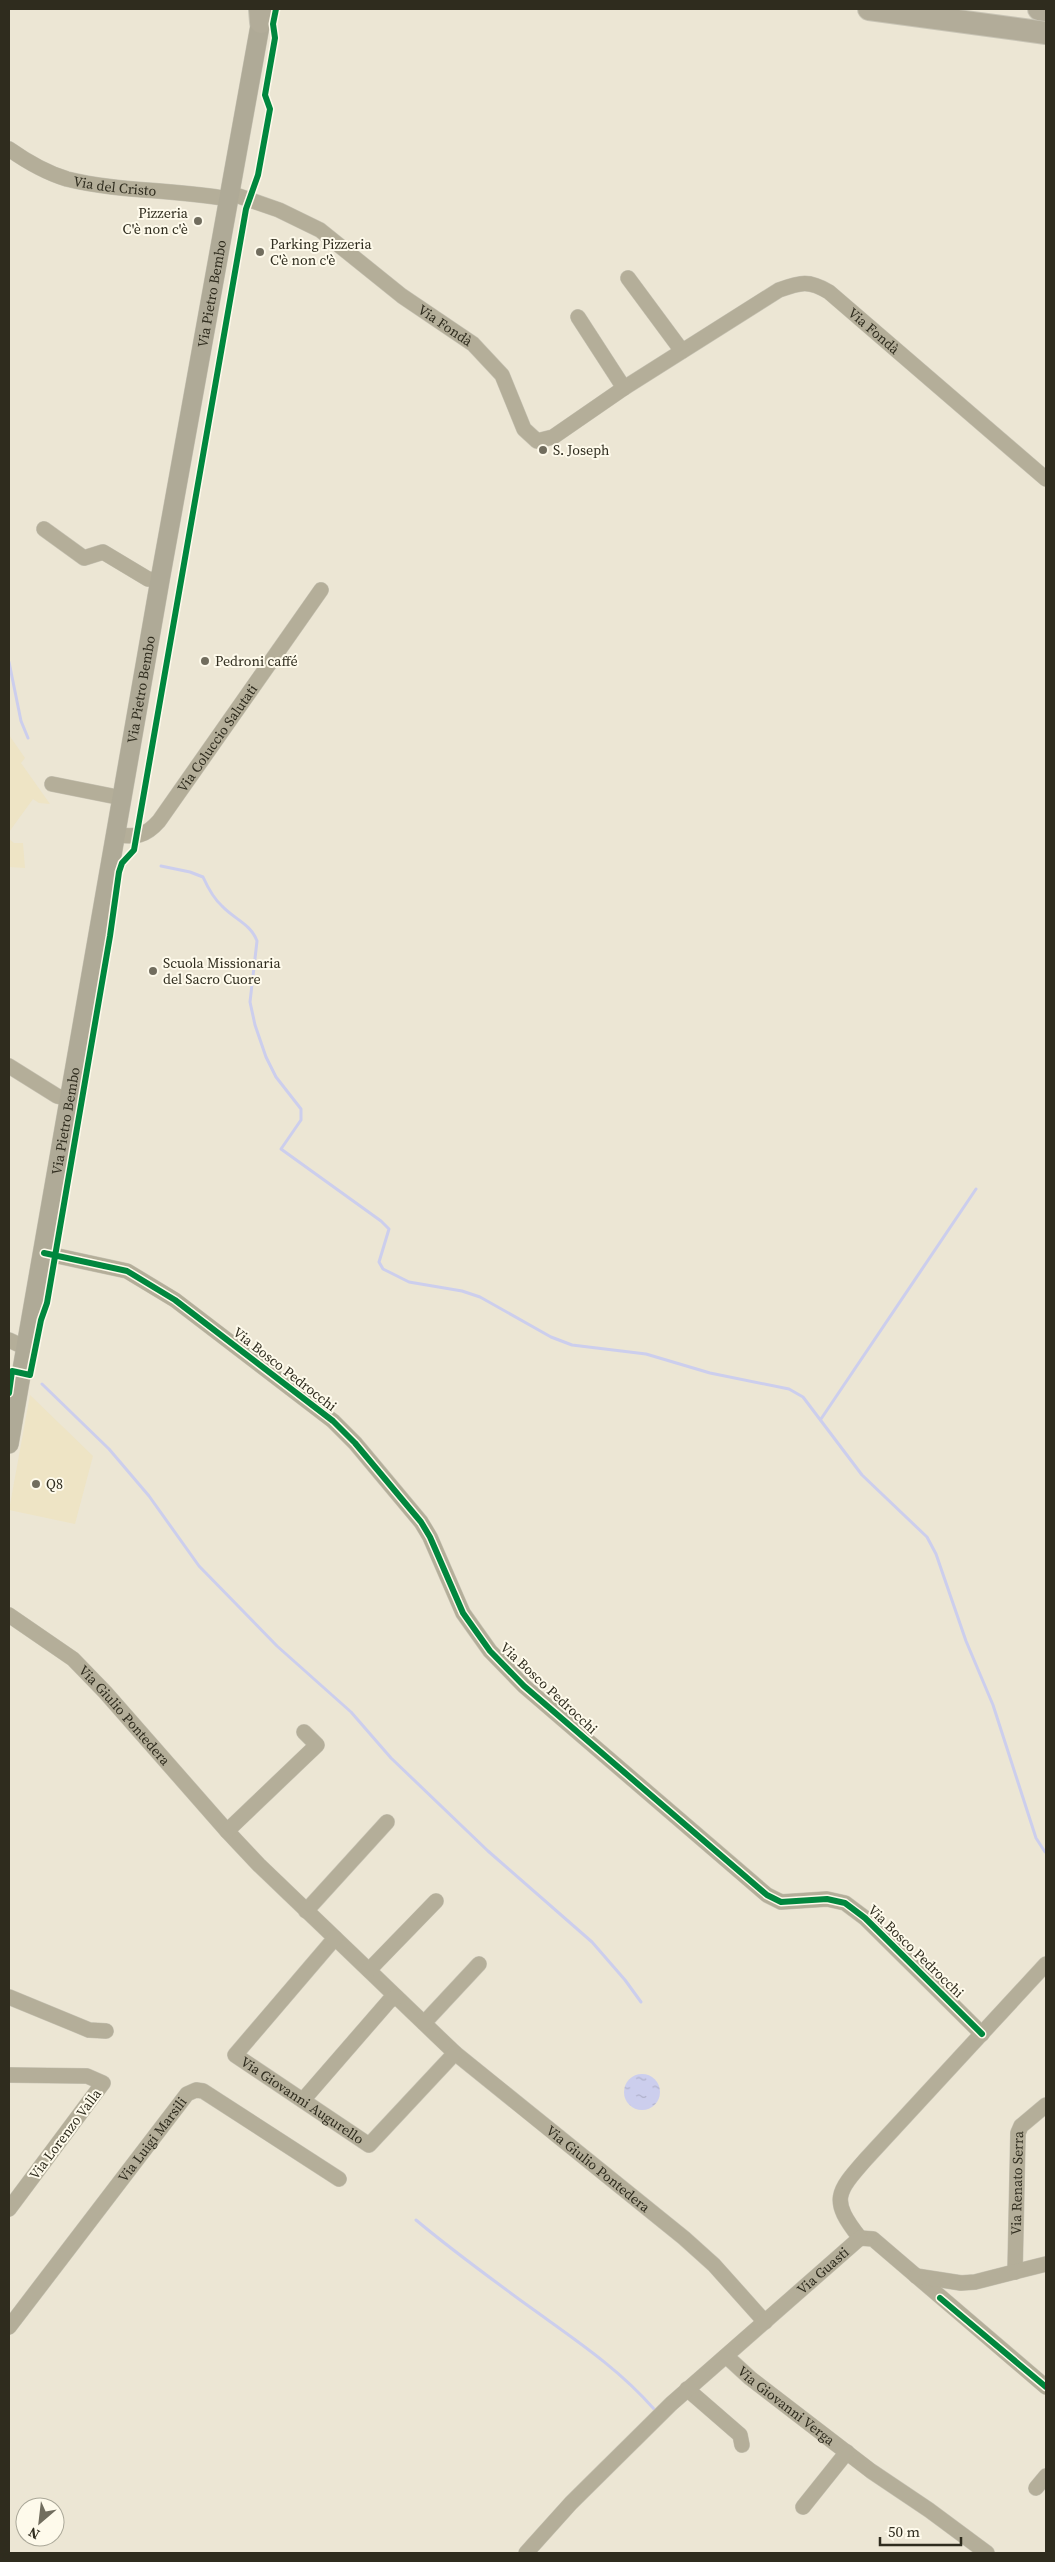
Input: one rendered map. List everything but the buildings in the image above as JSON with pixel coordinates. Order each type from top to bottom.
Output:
[{"type":"highway","points":[[869,9],[1046,33]]},
{"type":"highway","points":[[978,9],[1046,25]]},
{"type":"highway","points":[[1039,9],[1046,10]]},
{"type":"main road","name":"Via Pietro Bembo","points":[[9,1444],[261,13]]},
{"type":"street","name":"Via del Cristo","points":[[9,149],[37,166],[66,178],[93,184],[229,196]]},
{"type":"street","name":"Via Fondà","points":[[229,196],[279,210],[320,230],[402,296],[473,344],[502,375],[524,429],[537,441],[553,437],[624,388],[779,290],[797,284],[814,283],[829,292],[1046,479]]},
{"type":"street","points":[[628,278],[682,351]]},
{"type":"street","points":[[578,317],[624,388]]},
{"type":"street","points":[[44,529],[84,558],[103,552],[148,579],[160,580]]},
{"type":"street","name":"Via Coluccio Salutati","points":[[116,835],[135,838],[150,832],[321,590]]},
{"type":"street","points":[[52,784],[122,798]]},
{"type":"street","points":[[9,1066],[57,1096],[69,1099]]},
{"type":"street","name":"Via Bosco Pedrocchi","points":[[44,1253],[127,1271],[148,1282],[175,1300],[333,1421],[355,1443],[421,1522],[430,1537],[463,1613],[490,1651],[524,1686],[767,1896],[782,1902],[827,1899],[844,1903],[866,1918],[982,2034]]},
{"type":"street","points":[[9,1340],[26,1348]]},
{"type":"street","name":"Via Giulio Pontedera","points":[[9,1614],[73,1659],[112,1699],[227,1831],[306,1911],[455,2053],[684,2238],[714,2265],[765,2322]]},
{"type":"street","points":[[227,1831],[317,1745],[304,1732]]},
{"type":"street","points":[[306,1911],[387,1822]]},
{"type":"street","points":[[369,1970],[436,1901]]},
{"type":"street","name":"Via Giovanni Augurello","points":[[336,1938],[235,2055],[369,2145],[455,2053]]},
{"type":"street","points":[[424,2023],[479,1964]]},
{"type":"street","name":"Via Guasti","points":[[526,2553],[598,2475],[687,2389],[860,2238],[841,2210],[840,2196],[844,2186],[866,2159],[1046,1964]]},
{"type":"street","points":[[9,1996],[89,2030],[106,2031]]},
{"type":"street","points":[[303,2100],[389,2001],[396,1997]]},
{"type":"street","name":"Via Lorenzo Valla","points":[[9,2075],[86,2076],[103,2083],[9,2209]]},
{"type":"street","name":"Via Luigi Marsili","points":[[9,2326],[187,2094],[196,2090],[203,2091],[339,2179]]},
{"type":"street","name":"Via Renato Serra","points":[[1015,2272],[1018,2133],[1021,2126],[1046,2105]]},
{"type":"street","points":[[860,2238],[872,2238],[1046,2387]]},
{"type":"street","points":[[916,2276],[961,2283],[988,2280],[1046,2264]]},
{"type":"street","name":"Via Giovanni Verga","points":[[726,2356],[738,2368],[847,2452],[987,2553]]},
{"type":"street","points":[[687,2389],[740,2435],[742,2445]]},
{"type":"street","name":"Via Giovanni Verga","points":[[802,2507],[847,2452]]},
{"type":"street","points":[[1036,2488],[1046,2476]]},
{"type":"shaded area","points":[[9,735],[25,758],[21,763],[50,804],[39,803],[33,799],[9,832]]},
{"type":"shaded area","points":[[9,839],[14,843],[23,843],[25,868],[9,867]]},
{"type":"shaded area","points":[[30,1395],[93,1456],[75,1524],[9,1510]]},
{"type":"water","points":[[642,2074],[654,2080],[660,2092],[654,2104],[642,2110],[630,2104],[624,2092],[630,2080]]},
{"type":"waterway","points":[[9,662],[21,721],[28,738]]},
{"type":"waterway","points":[[161,866],[190,872],[203,877],[211,893],[219,903],[251,930],[254,935],[257,941],[250,1002],[255,1025],[266,1057],[276,1077],[301,1109],[301,1120],[281,1149],[381,1221],[389,1229],[379,1262],[383,1269],[409,1282],[462,1291],[480,1297],[551,1337],[572,1345],[646,1354],[710,1373],[789,1389],[803,1397],[862,1475],[927,1537],[936,1554],[966,1641],[993,1705],[1036,1838],[1045,1852]]},
{"type":"waterway","points":[[821,1419],[976,1189]]},
{"type":"waterway","points":[[42,1384],[109,1449],[149,1496],[199,1566],[277,1646],[351,1712],[391,1758],[488,1851],[592,1942],[625,1980],[641,2002]]},
{"type":"waterway","points":[[416,2220],[474,2266],[597,2356],[627,2381],[654,2409]]},
{"type":"cycle path","points":[[9,1393],[12,1371],[30,1375],[41,1320],[47,1303],[110,936],[119,872],[122,863],[134,850],[246,209],[258,175],[270,109],[265,95],[275,38],[273,24],[276,9]]},
{"type":"cycle path","points":[[44,1253],[127,1271],[175,1300],[333,1421],[355,1443],[421,1522],[430,1537],[463,1613],[490,1651],[524,1686],[767,1895],[781,1902],[827,1899],[845,1903],[865,1918],[982,2034]]},
{"type":"cycle path","points":[[940,2298],[1046,2387]]},
{"type":"place","name":"Pizzeria C'è non c'è","points":[[198,221]]},
{"type":"place","name":"Parking Pizzeria C'è non c'è","points":[[260,252]]},
{"type":"place","name":"S. Joseph","points":[[543,450]]},
{"type":"place","name":"Pedroni caffé","points":[[205,661]]},
{"type":"place","name":"Scuola Missionaria del Sacro Cuore","points":[[153,971]]},
{"type":"place","name":"Q8","points":[[36,1484]]}]
